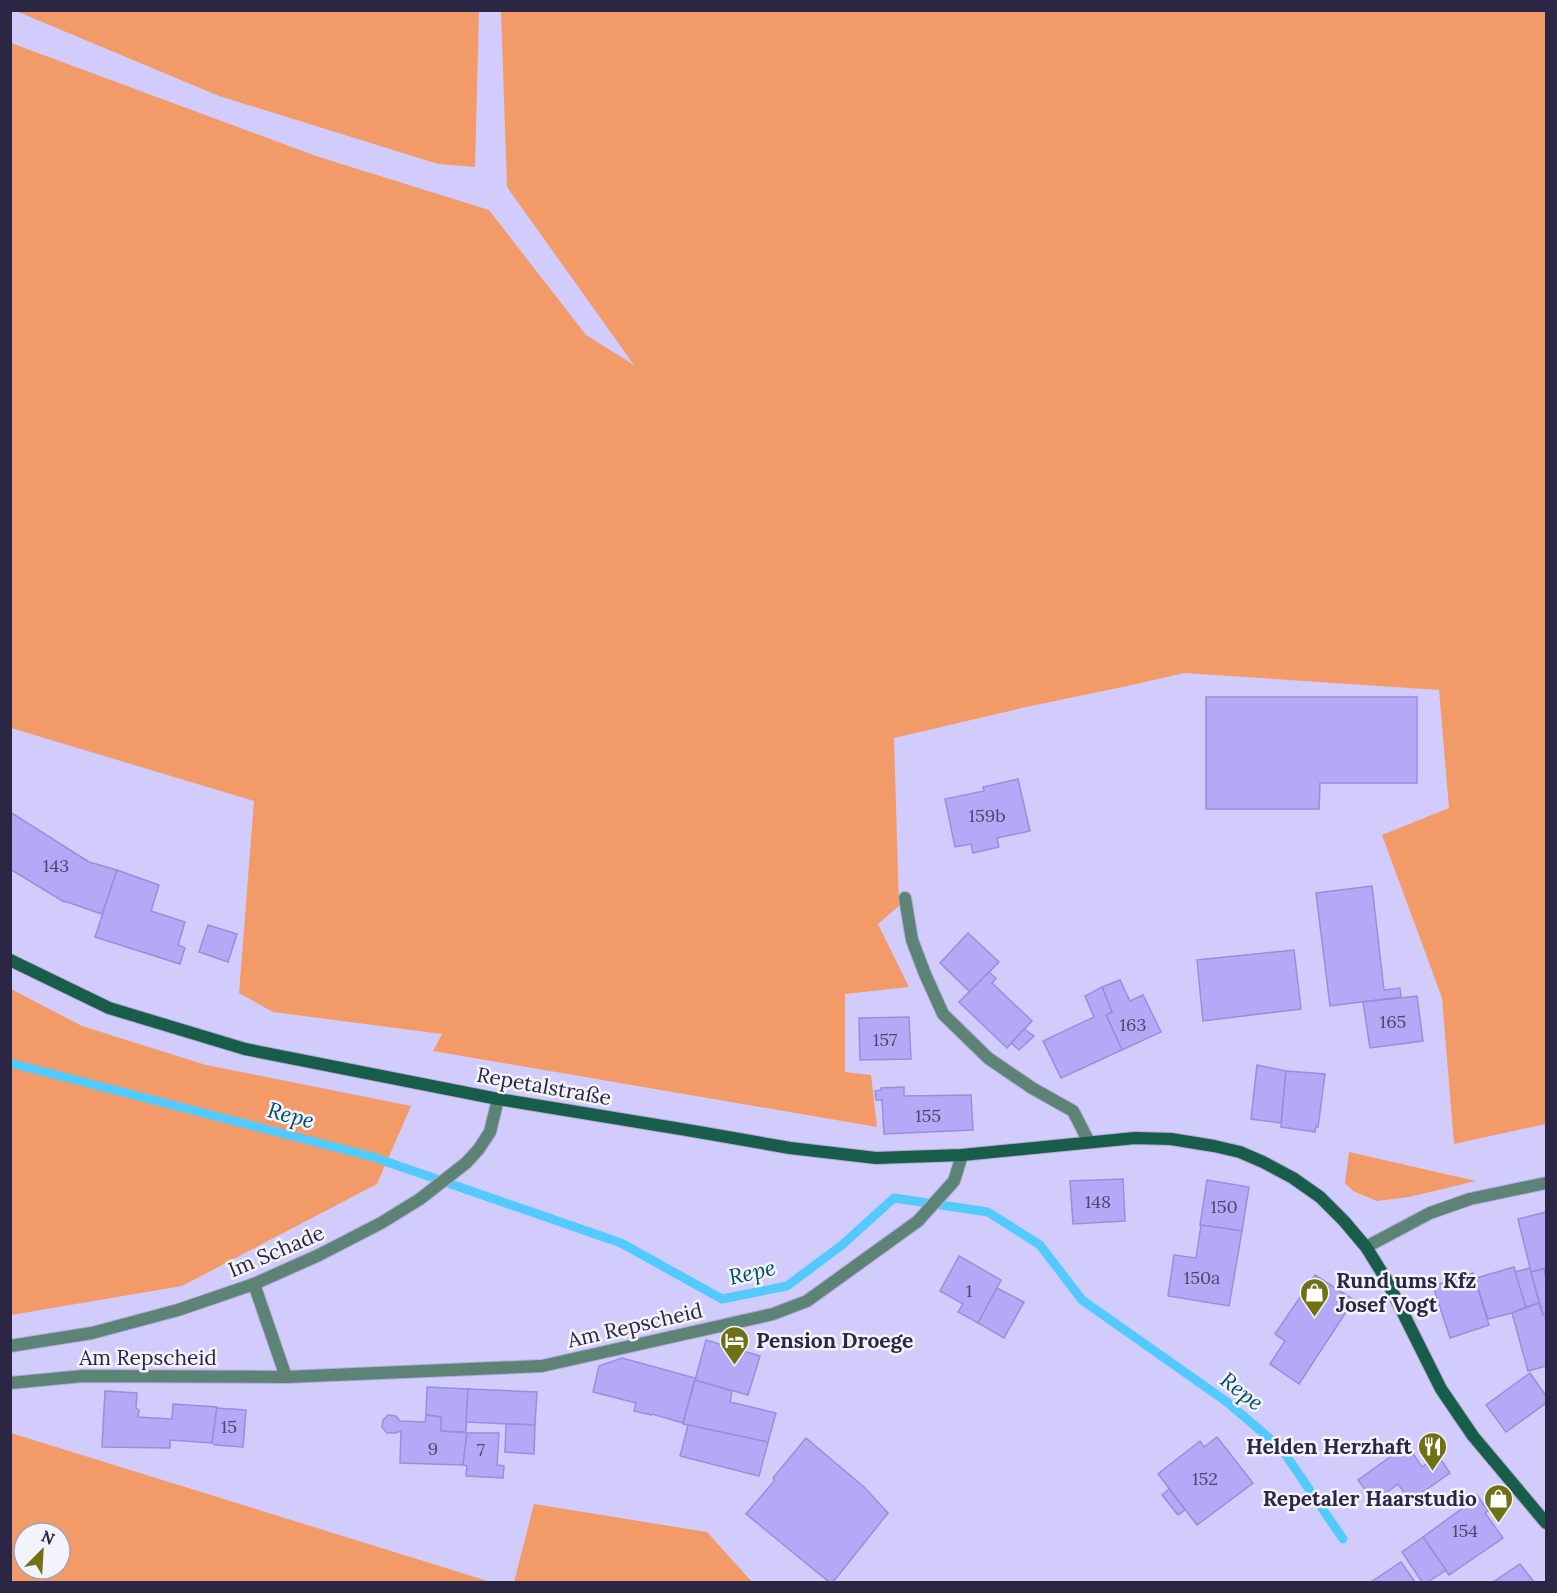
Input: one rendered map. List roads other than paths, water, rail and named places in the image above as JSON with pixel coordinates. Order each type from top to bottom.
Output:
[{"type":"main road","name":"Repetalstraße","points":[[10,960],[109,1008],[245,1049],[498,1099],[790,1148],[876,1158],[962,1155],[1135,1138],[1171,1139],[1240,1152],[1293,1178],[1320,1197],[1366,1247],[1386,1279],[1441,1389],[1473,1436],[1546,1523]]},
{"type":"street","points":[[905,898],[912,940],[943,1014],[988,1058],[1032,1088],[1073,1111],[1089,1142]]},
{"type":"street","name":"Im Schade","points":[[10,1346],[92,1333],[177,1310],[254,1284],[319,1255],[420,1199],[466,1163],[490,1132],[498,1099]]},
{"type":"street","name":"Am Repscheid","points":[[10,1383],[83,1376],[286,1377],[542,1366],[773,1314],[807,1301],[918,1221],[954,1181],[962,1155]]},
{"type":"street","points":[[1366,1247],[1430,1213],[1470,1199],[1546,1182]]},
{"type":"street","points":[[254,1284],[286,1377]]},
{"type":"waterway","name":"Repe","points":[[10,1063],[373,1157],[621,1243],[722,1299],[787,1286],[842,1245],[894,1198],[988,1212],[1040,1245],[1082,1300],[1227,1402],[1281,1448],[1343,1539]]},
{"type":"place","name":"Rund ums Kfz Josef Vogt","points":[[1315,1318]]},
{"type":"place","name":"Pension Droege","points":[[735,1366]]},
{"type":"place","name":"Helden Herzhaft","points":[[1433,1472]]},
{"type":"place","name":"Repetaler Haarstudio","points":[[1498,1524]]}]
